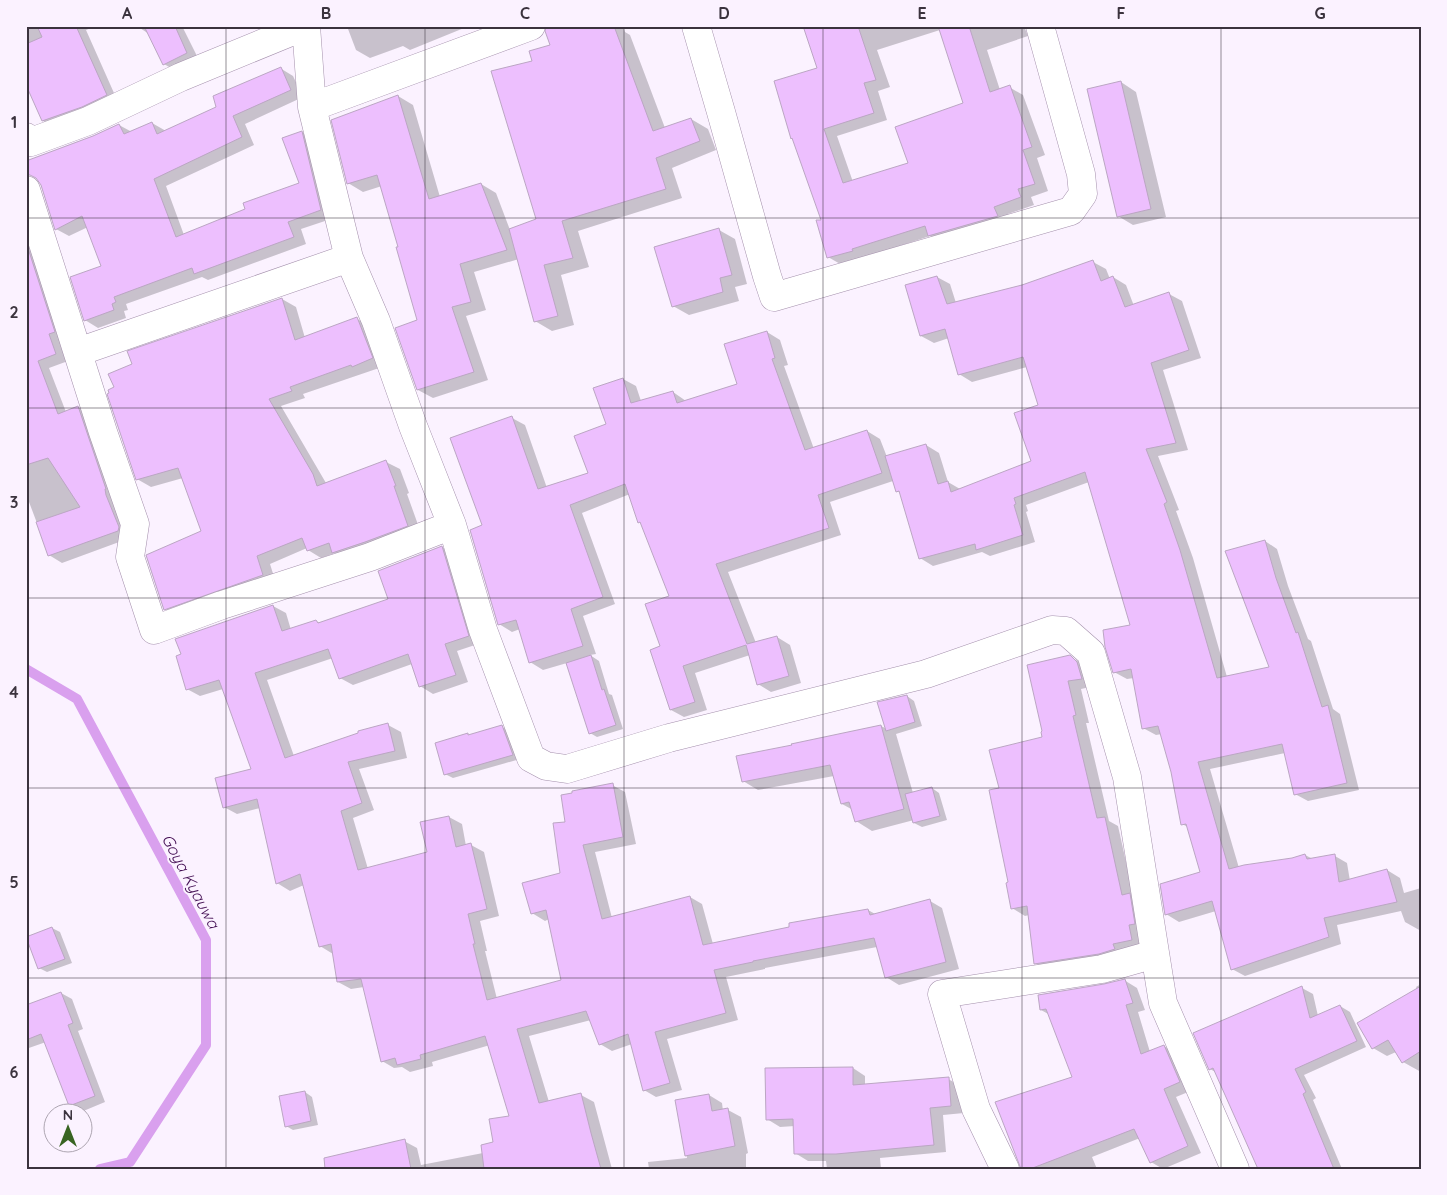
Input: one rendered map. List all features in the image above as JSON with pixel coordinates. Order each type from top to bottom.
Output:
[{"type":"street","points":[[26,138],[31,142],[88,121],[180,77],[306,26],[312,107],[349,258],[376,321],[413,426],[452,525],[483,630],[531,758],[546,766],[567,769],[669,738],[926,674],[1052,630],[1066,631],[1091,653],[1127,777],[1163,1002],[1235,1169]]},
{"type":"street","points":[[312,107],[531,26]]},
{"type":"street","points":[[696,26],[774,297],[1071,212],[1083,194],[1081,174],[1040,26]]},
{"type":"street","points":[[26,190],[37,256],[78,352],[135,524],[130,557],[154,630],[222,604],[370,557],[452,525]]},
{"type":"street","points":[[78,352],[349,258]]},
{"type":"street","points":[[1005,1169],[976,1109],[942,994],[1102,969],[1154,954]]},
{"type":"building","points":[[37,26],[76,26],[107,95],[82,107],[42,121],[26,85],[26,44],[42,37]]},
{"type":"building","points":[[144,26],[175,26],[187,53],[163,65]]},
{"type":"building","points":[[546,26],[614,26],[653,131],[691,118],[700,141],[656,158],[666,189],[562,221],[573,258],[544,265],[558,316],[534,322],[509,229],[536,219],[491,71],[532,61],[529,51],[550,45],[545,31]]},
{"type":"building","points":[[803,26],[858,26],[876,80],[864,83],[874,113],[824,129],[843,183],[908,163],[895,127],[963,103],[938,26],[969,26],[990,92],[1010,85],[1032,147],[1023,150],[1035,184],[1018,189],[1021,197],[994,207],[998,216],[928,236],[925,226],[827,258],[816,220],[821,220],[791,139],[774,81],[817,68]]},
{"type":"building","points":[[281,67],[291,90],[233,116],[242,137],[154,179],[176,237],[245,209],[243,203],[299,183],[282,138],[302,131],[321,210],[288,222],[294,237],[194,274],[192,268],[114,297],[116,302],[112,304],[114,310],[84,321],[70,277],[101,266],[82,216],[55,230],[41,185],[36,178],[26,175],[26,161],[93,136],[119,124],[124,134],[152,122],[157,134],[216,107],[213,96]]},
{"type":"building","points":[[1121,81],[1151,209],[1117,217],[1087,89]]},
{"type":"building","points":[[398,95],[429,199],[481,183],[507,250],[460,264],[471,302],[452,307],[474,372],[417,390],[395,328],[417,320],[377,175],[347,184],[331,120]]},
{"type":"building","points":[[719,228],[732,275],[720,278],[723,292],[672,307],[654,247]]},
{"type":"building","points":[[26,242],[55,332],[49,334],[56,354],[38,361],[58,414],[78,406],[106,489],[106,495],[119,527],[118,531],[48,556],[36,522],[80,507],[48,458],[26,465]]},
{"type":"building","points":[[1093,260],[1101,281],[1113,276],[1125,307],[1169,292],[1189,350],[1151,363],[1176,443],[1146,449],[1167,502],[1164,504],[1180,550],[1217,678],[1269,667],[1225,551],[1265,540],[1276,578],[1296,633],[1298,632],[1322,707],[1328,705],[1347,783],[1294,795],[1282,744],[1198,762],[1229,869],[1305,854],[1307,859],[1335,854],[1339,882],[1387,869],[1397,902],[1324,918],[1329,937],[1231,970],[1212,901],[1165,915],[1160,884],[1200,872],[1186,824],[1181,825],[1171,772],[1158,726],[1142,729],[1131,669],[1113,673],[1105,647],[1103,630],[1130,625],[1085,472],[1014,498],[1016,504],[1014,505],[1023,535],[976,550],[975,544],[919,559],[899,491],[896,492],[885,456],[926,444],[938,484],[948,481],[951,492],[1031,461],[1014,413],[1038,405],[1023,357],[958,375],[945,329],[920,336],[905,285],[937,276],[947,304],[1022,285]]},
{"type":"building","points":[[282,298],[295,340],[357,317],[373,358],[352,367],[351,365],[290,387],[292,391],[269,399],[313,474],[317,486],[386,460],[408,526],[332,553],[329,543],[307,551],[302,538],[257,556],[263,575],[164,610],[146,555],[201,531],[178,468],[136,480],[107,394],[109,393],[108,390],[114,387],[108,374],[132,364],[127,351]]},
{"type":"building","points":[[767,331],[775,358],[772,359],[805,450],[867,430],[882,473],[818,495],[829,528],[716,564],[747,644],[777,636],[789,676],[757,685],[746,645],[683,666],[695,702],[670,710],[650,650],[660,646],[645,604],[669,596],[640,522],[638,523],[625,484],[570,505],[603,597],[571,609],[583,646],[529,663],[516,620],[498,625],[470,530],[482,525],[450,438],[512,416],[538,489],[588,473],[574,436],[606,424],[593,388],[623,378],[631,403],[673,391],[677,403],[737,384],[724,344]]},
{"type":"building","points":[[442,546],[469,636],[445,644],[456,675],[419,687],[408,654],[339,679],[328,649],[255,673],[285,758],[358,733],[358,731],[388,723],[395,751],[348,762],[362,803],[341,811],[358,870],[427,852],[420,822],[449,816],[456,847],[471,843],[487,909],[468,914],[475,944],[473,944],[487,1000],[561,980],[546,910],[531,914],[522,883],[560,873],[553,823],[565,822],[561,795],[613,783],[623,837],[583,845],[602,919],[690,896],[703,945],[789,927],[789,923],[868,909],[870,915],[930,899],[946,962],[885,978],[874,938],[714,970],[726,1013],[655,1032],[670,1083],[643,1091],[628,1034],[599,1045],[586,1011],[517,1029],[539,1103],[581,1093],[601,1169],[484,1169],[481,1145],[493,1142],[489,1119],[509,1116],[485,1036],[420,1055],[421,1059],[397,1065],[395,1058],[381,1062],[361,979],[337,982],[331,944],[319,947],[300,874],[276,884],[257,799],[223,808],[215,778],[251,769],[219,680],[186,690],[176,656],[181,654],[175,639],[273,605],[282,631],[316,620],[318,623],[388,599],[378,571]]},
{"type":"building","points":[[591,655],[616,725],[589,734],[566,663]]},
{"type":"building","points":[[1070,655],[1077,662],[1082,679],[1068,681],[1076,715],[1073,716],[1097,818],[1105,817],[1122,895],[1130,893],[1135,924],[1129,925],[1132,940],[1113,944],[1115,949],[1099,954],[1034,964],[1027,906],[1011,909],[1006,883],[1008,882],[989,790],[999,788],[989,750],[1042,737],[1027,665]]},
{"type":"building","points":[[907,695],[915,722],[886,731],[877,702]]},
{"type":"building","points":[[502,725],[513,755],[444,775],[435,743]]},
{"type":"building","points":[[881,725],[904,809],[855,822],[849,802],[841,804],[830,765],[742,782],[736,756]]},
{"type":"building","points":[[932,787],[940,816],[913,823],[905,794]]},
{"type":"building","points":[[52,927],[65,959],[38,969],[26,937]]},
{"type":"building","points":[[1125,979],[1133,1003],[1126,1005],[1141,1054],[1164,1045],[1180,1082],[1164,1089],[1188,1146],[1150,1163],[1134,1129],[1030,1169],[1021,1169],[995,1102],[1072,1077],[1046,1009],[1040,1010],[1038,995]]},
{"type":"building","points":[[1302,986],[1310,1018],[1340,1005],[1357,1041],[1295,1069],[1306,1092],[1303,1094],[1334,1169],[1258,1169],[1213,1068],[1209,1070],[1193,1033]]},
{"type":"building","points":[[1421,986],[1421,1051],[1402,1063],[1388,1040],[1372,1049],[1357,1023]]},
{"type":"building","points":[[61,992],[73,1023],[68,1025],[95,1096],[79,1102],[67,1102],[41,1034],[26,1040],[26,1005]]},
{"type":"building","points":[[853,1067],[853,1085],[949,1077],[951,1106],[930,1108],[934,1145],[836,1154],[794,1154],[793,1119],[766,1120],[765,1068]]},
{"type":"building","points":[[305,1091],[311,1121],[285,1127],[279,1096]]},
{"type":"building","points":[[709,1094],[712,1111],[728,1108],[735,1146],[685,1156],[675,1100]]},
{"type":"building","points":[[405,1139],[411,1169],[325,1169],[324,1158]]},
{"type":"waterway","name":"Goya Kyauwa","points":[[26,669],[77,699],[206,940],[206,1045],[130,1162],[100,1169]]}]
